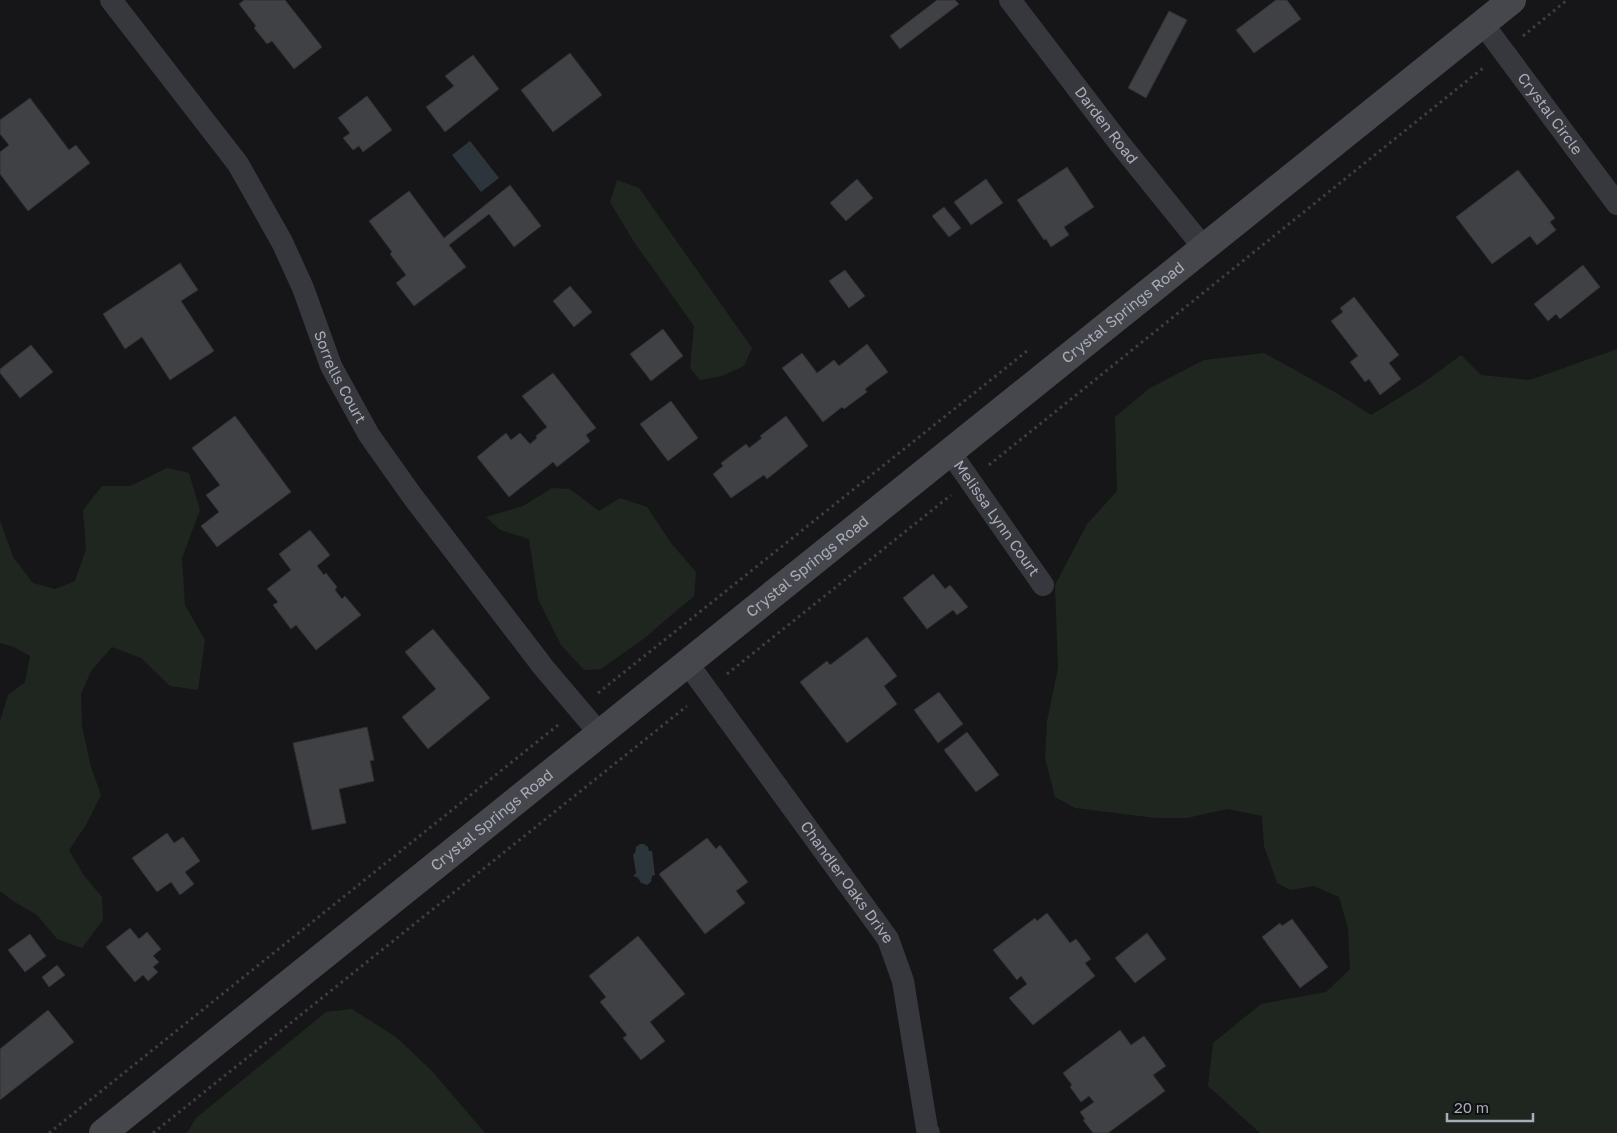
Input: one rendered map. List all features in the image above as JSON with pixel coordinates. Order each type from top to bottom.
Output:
[{"type":"street","name":"Sorrells Court","points":[[111,0],[238,164],[282,242],[303,288],[331,366],[369,435],[413,498],[544,668],[600,734]]},
{"type":"street","name":"Darden Road","points":[[1010,0],[1120,144],[1204,248]]},
{"type":"street","name":"Crystal Springs Road","points":[[103,1133],[1512,0]]},
{"type":"street","name":"Crystal Circle","points":[[1483,24],[1617,204]]},
{"type":"street","name":"Melissa Lynn Court","points":[[950,452],[1043,585]]},
{"type":"street","name":"Chandler Oaks Drive","points":[[688,664],[888,939],[903,981],[920,1093],[929,1133]]},
{"type":"path","points":[[153,1133],[1567,0]]},
{"type":"path","points":[[49,1133],[1027,350]]},
{"type":"shaded area","points":[[470,141],[499,178],[481,192],[452,155]]},
{"type":"shaded area","points":[[617,180],[639,188],[752,348],[744,366],[722,376],[700,380],[690,368],[694,326],[634,242],[610,202]]},
{"type":"shaded area","points":[[1617,349],[1617,1133],[1260,1133],[1208,1086],[1213,1043],[1261,1004],[1326,992],[1350,969],[1348,928],[1339,897],[1314,886],[1290,890],[1277,883],[1264,846],[1262,816],[1227,809],[1187,818],[1156,818],[1075,808],[1055,797],[1045,758],[1047,721],[1058,668],[1055,585],[1087,524],[1117,491],[1115,417],[1150,388],[1204,360],[1264,353],[1338,394],[1371,415],[1423,383],[1461,355],[1481,375],[1530,380]]},
{"type":"shaded area","points":[[167,468],[189,473],[200,510],[182,558],[185,605],[205,640],[198,690],[170,686],[141,658],[112,647],[91,671],[81,694],[82,726],[91,767],[101,795],[86,825],[69,850],[83,874],[102,897],[103,920],[82,948],[57,939],[37,915],[0,891],[0,721],[8,695],[25,682],[30,656],[14,647],[0,643],[0,520],[13,557],[33,583],[55,589],[75,581],[86,549],[83,510],[102,486],[130,486]]},
{"type":"shaded area","points":[[552,488],[570,489],[599,511],[620,498],[647,507],[671,543],[696,572],[694,596],[642,640],[601,669],[584,670],[561,645],[538,599],[529,539],[500,530],[486,517],[523,506]]},
{"type":"shaded area","points":[[644,844],[648,847],[649,851],[652,851],[655,875],[652,876],[651,882],[647,885],[641,883],[638,878],[633,876],[636,873],[633,854],[636,847]]},
{"type":"shaded area","points":[[352,1009],[396,1037],[432,1071],[485,1133],[187,1133],[196,1118],[326,1012]]},
{"type":"building","points":[[244,0],[285,0],[322,47],[294,69],[272,41],[267,44],[254,28],[256,26],[239,4]]},
{"type":"building","points":[[937,0],[955,0],[959,4],[900,49],[890,36]]},
{"type":"building","points":[[1276,0],[1287,0],[1301,19],[1254,53],[1236,30]]},
{"type":"building","points":[[1169,11],[1187,20],[1146,98],[1128,88]]},
{"type":"building","points":[[570,53],[602,95],[553,132],[521,90]]},
{"type":"building","points":[[473,55],[499,89],[445,132],[426,107],[454,86],[445,76]]},
{"type":"building","points":[[367,96],[392,130],[363,152],[359,146],[353,150],[343,138],[350,133],[338,118]]},
{"type":"building","points":[[30,98],[69,150],[76,145],[90,163],[28,211],[0,174],[0,152],[9,145],[0,134],[0,120]]},
{"type":"building","points":[[1067,167],[1094,207],[1064,227],[1069,235],[1051,247],[1046,239],[1044,240],[1017,200]]},
{"type":"building","points":[[1518,170],[1555,218],[1550,222],[1556,230],[1537,245],[1530,236],[1492,264],[1456,217]]},
{"type":"building","points":[[857,179],[873,198],[846,221],[830,203]]},
{"type":"building","points":[[986,179],[1003,203],[971,225],[954,202]]},
{"type":"building","points":[[510,185],[541,226],[514,247],[489,214],[449,245],[466,267],[414,306],[396,283],[406,275],[369,221],[409,191],[444,238]]},
{"type":"building","points":[[944,207],[961,228],[949,237],[932,216]]},
{"type":"building","points":[[180,263],[198,290],[181,301],[214,351],[170,380],[142,337],[125,349],[103,314]]},
{"type":"building","points":[[1583,265],[1600,287],[1560,319],[1556,314],[1548,321],[1534,304]]},
{"type":"building","points":[[845,270],[865,296],[849,308],[829,281]]},
{"type":"building","points":[[570,286],[592,312],[574,327],[553,301]]},
{"type":"building","points":[[1354,297],[1399,355],[1389,363],[1401,379],[1380,395],[1369,379],[1365,382],[1350,362],[1358,356],[1331,321],[1343,312],[1340,308]]},
{"type":"building","points":[[663,329],[683,356],[651,381],[630,354]]},
{"type":"building","points":[[867,344],[888,372],[865,389],[867,392],[844,409],[842,407],[823,422],[782,368],[802,353],[817,373],[834,360],[839,366]]},
{"type":"building","points":[[31,345],[53,372],[20,398],[0,373],[0,369]]},
{"type":"building","points":[[553,373],[596,428],[586,435],[590,441],[557,467],[553,462],[509,497],[477,457],[506,433],[511,440],[520,433],[530,444],[547,427],[522,396]]},
{"type":"building","points":[[671,401],[698,438],[668,461],[640,424]]},
{"type":"building","points":[[235,416],[291,492],[217,547],[201,526],[219,512],[206,495],[220,485],[192,448]]},
{"type":"building","points":[[786,416],[808,446],[767,479],[764,475],[731,498],[713,474],[723,466],[721,463],[746,444],[749,448],[762,438],[760,436]]},
{"type":"building","points":[[310,530],[330,555],[317,566],[324,575],[326,573],[337,587],[335,590],[342,599],[345,596],[361,615],[316,650],[296,625],[291,629],[273,605],[278,602],[267,589],[291,570],[279,554]]},
{"type":"building","points":[[933,574],[945,589],[950,585],[968,607],[957,615],[953,610],[927,629],[903,598]]},
{"type":"building","points":[[433,629],[490,698],[428,749],[402,717],[436,689],[405,652]]},
{"type":"building","points":[[867,637],[897,676],[884,686],[897,704],[847,743],[800,682],[827,661],[830,665]]},
{"type":"building","points":[[939,692],[963,724],[938,743],[914,710]]},
{"type":"building","points":[[367,727],[374,760],[370,761],[374,781],[339,789],[346,823],[312,830],[293,743]]},
{"type":"building","points":[[967,732],[999,775],[976,792],[944,750]]},
{"type":"building","points":[[167,833],[174,843],[183,837],[200,861],[185,872],[194,884],[180,895],[171,882],[157,892],[132,858]]},
{"type":"building","points":[[707,838],[716,849],[720,845],[748,882],[736,891],[745,903],[705,934],[659,874]]},
{"type":"building","points":[[1047,913],[1070,943],[1076,939],[1091,959],[1085,963],[1095,976],[1033,1025],[1009,998],[1027,984],[1021,976],[1017,980],[993,950],[1035,918],[1037,921]]},
{"type":"building","points":[[1292,919],[1328,967],[1300,988],[1262,937],[1280,923],[1282,926]]},
{"type":"building","points":[[130,928],[139,939],[147,932],[161,949],[153,956],[159,962],[153,967],[158,972],[148,981],[143,975],[135,982],[106,947]]},
{"type":"building","points":[[1147,933],[1166,959],[1135,983],[1115,958]]},
{"type":"building","points":[[30,934],[46,956],[25,972],[8,950]]},
{"type":"building","points":[[638,936],[685,994],[650,1022],[665,1041],[641,1060],[623,1038],[627,1035],[600,1002],[606,997],[589,976]]},
{"type":"building","points":[[57,965],[65,975],[49,987],[42,977]]},
{"type":"building","points":[[48,1010],[74,1042],[0,1100],[0,1049]]},
{"type":"building","points":[[1120,1030],[1131,1045],[1144,1036],[1166,1066],[1153,1075],[1165,1091],[1108,1133],[1093,1133],[1083,1120],[1085,1119],[1080,1112],[1094,1102],[1089,1096],[1081,1102],[1063,1073]]}]
